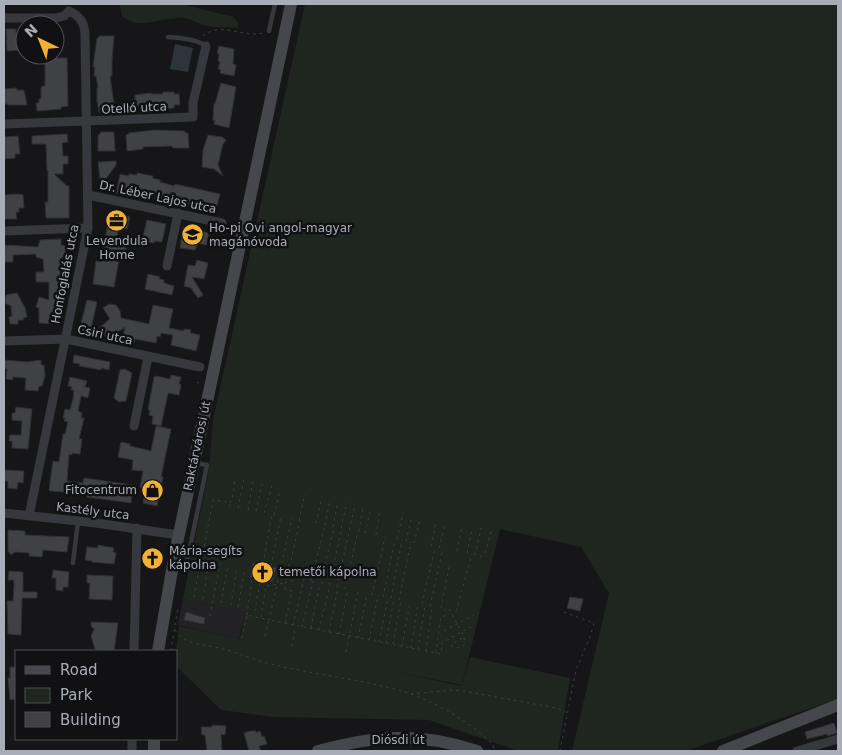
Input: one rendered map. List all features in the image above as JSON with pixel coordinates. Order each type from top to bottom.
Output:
[{"type":"main road","name":"Raktárvárosi út","points":[[158,650],[174,553],[291,4]]},
{"type":"main road","points":[[723,751],[838,705]]},
{"type":"main road","name":"Diósdi út","points":[[318,751],[366,739],[391,738],[432,740],[477,751]]},
{"type":"street","points":[[4,18],[56,18],[64,16],[70,7]]},
{"type":"street","name":"Honfoglalás utca","points":[[29,516],[88,228],[84,25],[70,7]]},
{"type":"street","name":"Otelló utca","points":[[4,124],[192,117],[202,44]]},
{"type":"street","name":"Dr. Léber Lajos utca","points":[[88,195],[222,223]]},
{"type":"street","points":[[167,266],[178,213]]},
{"type":"street","points":[[4,231],[88,228]]},
{"type":"street","name":"Csiri utca","points":[[4,341],[66,339],[200,367]]},
{"type":"street","points":[[134,426],[148,357]]},
{"type":"street","name":"Kastély utca","points":[[4,514],[78,521],[178,535]]},
{"type":"street","points":[[134,650],[136,528]]},
{"type":"street","points":[[803,750],[838,739]]},
{"type":"lane","points":[[269,31],[275,4]]},
{"type":"lane","points":[[168,37],[202,44]]},
{"type":"lane","points":[[174,553],[188,557],[207,465],[193,462]]},
{"type":"lane","points":[[73,563],[78,521]]},
{"type":"path","points":[[202,44],[209,31],[217,29],[250,35],[269,31]]},
{"type":"path","points":[[194,598],[214,500],[228,502],[230,505],[235,479]]},
{"type":"path","points":[[238,508],[244,479]]},
{"type":"path","points":[[248,510],[253,481]]},
{"type":"path","points":[[256,511],[262,484]]},
{"type":"path","points":[[264,513],[272,486]]},
{"type":"path","points":[[263,564],[280,490]]},
{"type":"path","points":[[286,572],[291,560],[305,494]]},
{"type":"path","points":[[316,523],[322,497]]},
{"type":"path","points":[[302,627],[330,500]]},
{"type":"path","points":[[310,629],[338,501]]},
{"type":"path","points":[[319,631],[347,502]]},
{"type":"path","points":[[329,633],[355,504]]},
{"type":"path","points":[[345,589],[363,507]]},
{"type":"path","points":[[365,533],[371,508]]},
{"type":"path","points":[[376,535],[380,509]]},
{"type":"path","points":[[383,597],[403,513]]},
{"type":"path","points":[[271,566],[281,516]]},
{"type":"path","points":[[406,541],[412,516]]},
{"type":"path","points":[[265,636],[292,518]]},
{"type":"path","points":[[414,543],[420,519]]},
{"type":"path","points":[[431,546],[436,522]]},
{"type":"path","points":[[439,548],[445,524]]},
{"type":"path","points":[[457,551],[462,526]]},
{"type":"path","points":[[456,611],[481,528]]},
{"type":"path","points":[[467,553],[472,530]]},
{"type":"path","points":[[480,557],[485,553],[491,532]]},
{"type":"path","points":[[372,595],[385,537]]},
{"type":"path","points":[[386,644],[402,540]]},
{"type":"path","points":[[393,645],[411,542]]},
{"type":"path","points":[[418,650],[423,604],[435,547]]},
{"type":"path","points":[[426,651],[431,606],[443,548]]},
{"type":"path","points":[[203,599],[210,561]]},
{"type":"path","points":[[210,616],[220,563]]},
{"type":"path","points":[[221,603],[228,565]]},
{"type":"path","points":[[230,605],[237,567]]},
{"type":"path","points":[[440,608],[450,567]]},
{"type":"path","points":[[238,607],[245,568]]},
{"type":"path","points":[[242,638],[252,579],[266,586],[295,580],[297,576]]},
{"type":"path","points":[[292,646],[294,626],[304,579]]},
{"type":"path","points":[[254,616],[260,583]]},
{"type":"path","points":[[285,583],[285,589],[292,591],[285,624]]},
{"type":"path","points":[[261,618],[266,586]]},
{"type":"path","points":[[339,635],[348,589]]},
{"type":"path","points":[[346,652],[358,592]]},
{"type":"path","points":[[358,638],[367,594]]},
{"type":"path","points":[[369,640],[378,596]]},
{"type":"path","points":[[379,642],[388,598]]},
{"type":"path","points":[[402,647],[410,602]]},
{"type":"path","points":[[410,648],[418,604]]},
{"type":"path","points":[[171,650],[178,607]]},
{"type":"path","points":[[436,654],[441,617],[444,617],[445,608]]},
{"type":"path","points":[[449,609],[464,637],[466,642],[460,648],[454,648],[451,644],[464,637]]},
{"type":"path","points":[[560,751],[576,670],[594,623],[564,612]]},
{"type":"path","points":[[247,615],[436,654],[441,654],[442,644],[472,626]]},
{"type":"path","points":[[444,631],[474,615]]},
{"type":"path","points":[[175,630],[183,639],[189,642],[221,648],[271,664],[382,686],[411,694],[440,707],[473,727],[493,745],[494,751]]},
{"type":"path","points":[[411,694],[452,690],[464,691],[551,707],[563,710],[567,714]]},
{"type":"shaded area","points":[[175,44],[193,48],[188,72],[170,69]]},
{"type":"shaded area","points":[[183,599],[245,612],[239,639],[178,625]]},
{"type":"green space","points":[[122,4],[181,4],[234,17],[238,23],[238,28],[207,26],[182,18],[148,23],[135,22],[122,16],[120,6]]},
{"type":"green space","points":[[305,4],[838,4],[838,699],[685,751],[572,751],[609,593],[581,547],[500,529],[462,685],[387,670],[462,686],[470,657],[570,678],[558,751],[518,751],[429,720],[273,717],[221,710],[178,668],[178,650],[176,650],[179,626],[240,639],[245,612],[183,599],[209,469],[213,420]]},
{"type":"building","points":[[6,29],[15,29],[15,51],[7,51]]},
{"type":"building","points":[[99,36],[114,36],[112,76],[110,76],[115,112],[99,112],[98,88],[96,76],[94,76],[95,67],[93,67],[97,38]]},
{"type":"building","points":[[219,46],[234,49],[233,64],[236,65],[234,76],[220,73],[221,70],[218,69],[220,62],[218,61],[219,54],[217,53]]},
{"type":"building","points":[[65,58],[67,58],[68,106],[61,107],[61,109],[37,111],[36,103],[39,103],[39,99],[41,99],[42,86],[45,86],[45,65],[65,65]]},
{"type":"building","points":[[221,83],[236,87],[229,128],[214,124],[215,121],[213,120],[214,103]]},
{"type":"building","points":[[16,88],[17,90],[24,90],[27,105],[4,104],[4,89]]},
{"type":"building","points":[[163,92],[179,94],[180,105],[174,105],[174,108],[165,109],[141,109],[141,106],[135,106],[135,95],[163,94]]},
{"type":"building","points":[[154,130],[185,131],[185,133],[188,133],[189,148],[173,148],[172,146],[143,147],[143,149],[127,151],[126,135]]},
{"type":"building","points":[[101,132],[114,132],[115,151],[98,151],[98,136]]},
{"type":"building","points":[[67,134],[68,142],[62,143],[63,156],[68,156],[68,164],[63,164],[63,174],[54,174],[69,186],[69,218],[46,218],[45,202],[48,202],[48,170],[46,144],[32,144],[32,136]]},
{"type":"building","points":[[208,135],[222,137],[226,140],[223,144],[218,165],[223,176],[214,169],[202,167],[203,150]]},
{"type":"building","points":[[18,136],[20,154],[15,154],[15,158],[5,159],[4,137]]},
{"type":"building","points":[[116,161],[116,165],[105,180],[101,181],[98,162]]},
{"type":"building","points":[[137,173],[153,176],[152,178],[160,180],[160,182],[174,186],[175,184],[220,194],[216,210],[164,199],[163,204],[160,198],[155,197],[156,195],[138,189],[127,192],[121,190],[116,194],[120,174],[128,176],[129,174],[137,175]]},
{"type":"building","points":[[4,195],[23,195],[24,208],[19,208],[19,212],[16,212],[17,219],[4,219]]},
{"type":"building","points":[[110,213],[130,217],[127,229],[119,227],[116,241],[127,245],[123,261],[119,260],[114,287],[93,284],[96,261],[101,262]]},
{"type":"building","points":[[147,220],[166,224],[162,242],[142,241]]},
{"type":"building","points":[[183,227],[209,233],[206,245],[198,243],[195,250],[180,248]]},
{"type":"building","points":[[61,239],[61,245],[65,246],[66,256],[61,258],[59,303],[55,324],[39,323],[39,308],[36,307],[39,297],[49,300],[49,282],[36,282],[36,272],[44,272],[43,259],[36,257],[36,254],[13,255],[13,262],[4,262],[4,245],[38,247],[40,240]]},
{"type":"building","points":[[197,260],[208,263],[204,279],[192,277],[203,295],[198,298],[191,288],[184,286],[188,265],[195,266]]},
{"type":"building","points":[[148,274],[160,277],[159,279],[164,280],[164,283],[174,286],[172,295],[145,289]]},
{"type":"building","points":[[17,293],[25,308],[27,317],[23,318],[24,320],[18,320],[18,324],[10,324],[9,317],[12,316],[11,306],[5,303],[6,295]]},
{"type":"building","points":[[87,300],[97,302],[90,333],[80,331]]},
{"type":"building","points":[[109,304],[116,305],[120,311],[121,318],[149,324],[153,305],[173,309],[169,328],[184,331],[184,329],[191,330],[190,333],[200,335],[196,351],[171,345],[173,335],[161,333],[160,337],[157,336],[156,343],[135,339],[134,343],[122,341],[125,327],[110,337],[103,335],[99,328],[110,319],[103,308]]},
{"type":"building","points":[[74,355],[110,362],[109,370],[79,366],[80,364],[73,363]]},
{"type":"building","points":[[4,360],[27,362],[41,360],[41,365],[44,365],[45,376],[42,386],[39,386],[38,391],[25,390],[26,378],[13,377],[12,380],[6,379],[7,369],[4,368]]},
{"type":"building","points":[[125,369],[132,373],[126,401],[119,402],[114,398],[120,370]]},
{"type":"building","points":[[171,375],[181,377],[179,395],[168,393],[161,426],[152,424],[153,416],[149,415],[150,410],[148,410],[154,377],[170,379]]},
{"type":"building","points":[[70,377],[87,381],[85,387],[90,388],[88,398],[81,396],[78,411],[82,413],[81,418],[84,418],[79,439],[82,439],[80,454],[69,454],[67,481],[83,483],[84,478],[133,485],[131,503],[87,497],[87,494],[49,490],[53,461],[59,462],[63,434],[65,434],[68,422],[64,421],[65,418],[63,418],[65,409],[70,410],[73,399],[74,390],[71,390],[72,387],[68,386]]},
{"type":"building","points":[[16,407],[32,409],[28,449],[12,448],[12,441],[9,441],[10,435],[21,435],[22,421],[12,420],[12,413],[15,413]]},
{"type":"building","points":[[156,426],[171,429],[157,506],[143,503],[146,488],[140,487],[143,471],[132,470],[133,460],[118,457],[121,442],[151,451]]},
{"type":"building","points":[[4,470],[24,471],[23,483],[18,482],[17,489],[8,488],[8,481],[4,481]]},
{"type":"building","points":[[8,530],[25,531],[25,535],[69,537],[67,552],[43,550],[42,557],[29,556],[29,553],[15,552],[11,555],[8,551]]},
{"type":"building","points":[[98,545],[114,548],[113,552],[116,553],[114,564],[85,560],[87,547],[98,548]]},
{"type":"building","name":"Mária-segíts kápolna","points":[[150,551],[161,554],[159,564],[147,562],[145,555]]},
{"type":"building","name":"temetői kápolna","points":[[253,563],[276,568],[272,582],[250,577]]},
{"type":"building","points":[[53,570],[69,572],[68,587],[63,587],[63,591],[56,590],[56,578],[52,578]]},
{"type":"building","points":[[9,571],[23,572],[23,592],[37,592],[37,598],[22,598],[21,635],[8,634],[7,601],[13,601],[14,587],[14,580],[8,580]]},
{"type":"building","points":[[87,575],[113,576],[112,600],[89,599],[90,583],[87,583]]},
{"type":"building","points":[[570,597],[583,599],[580,611],[567,608]]},
{"type":"building","points":[[186,612],[205,618],[204,624],[184,620]]},
{"type":"building","points":[[91,622],[118,623],[114,650],[95,649],[91,636],[94,629],[91,626]]},
{"type":"building","points":[[10,667],[15,667],[15,699],[10,700],[8,678],[10,678]]},
{"type":"building","points":[[834,723],[837,733],[807,739],[805,732]]},
{"type":"building","points":[[212,725],[226,726],[225,735],[221,734],[222,751],[207,751],[205,735],[202,735],[201,727],[212,727]]},
{"type":"building","points":[[256,731],[256,733],[260,731],[262,737],[264,736],[267,744],[259,746],[261,751],[249,751],[244,733]]},
{"type":"place","name":"Levendula Home","points":[[117,220]]},
{"type":"place","name":"Ho-pi Ovi angol-magyar magánóvoda","points":[[193,235]]},
{"type":"place","name":"Fitocentrum","points":[[153,490]]},
{"type":"place","name":"Mária-segíts kápolna","points":[[153,558]]},
{"type":"place","name":"temetői kápolna","points":[[263,572]]}]
